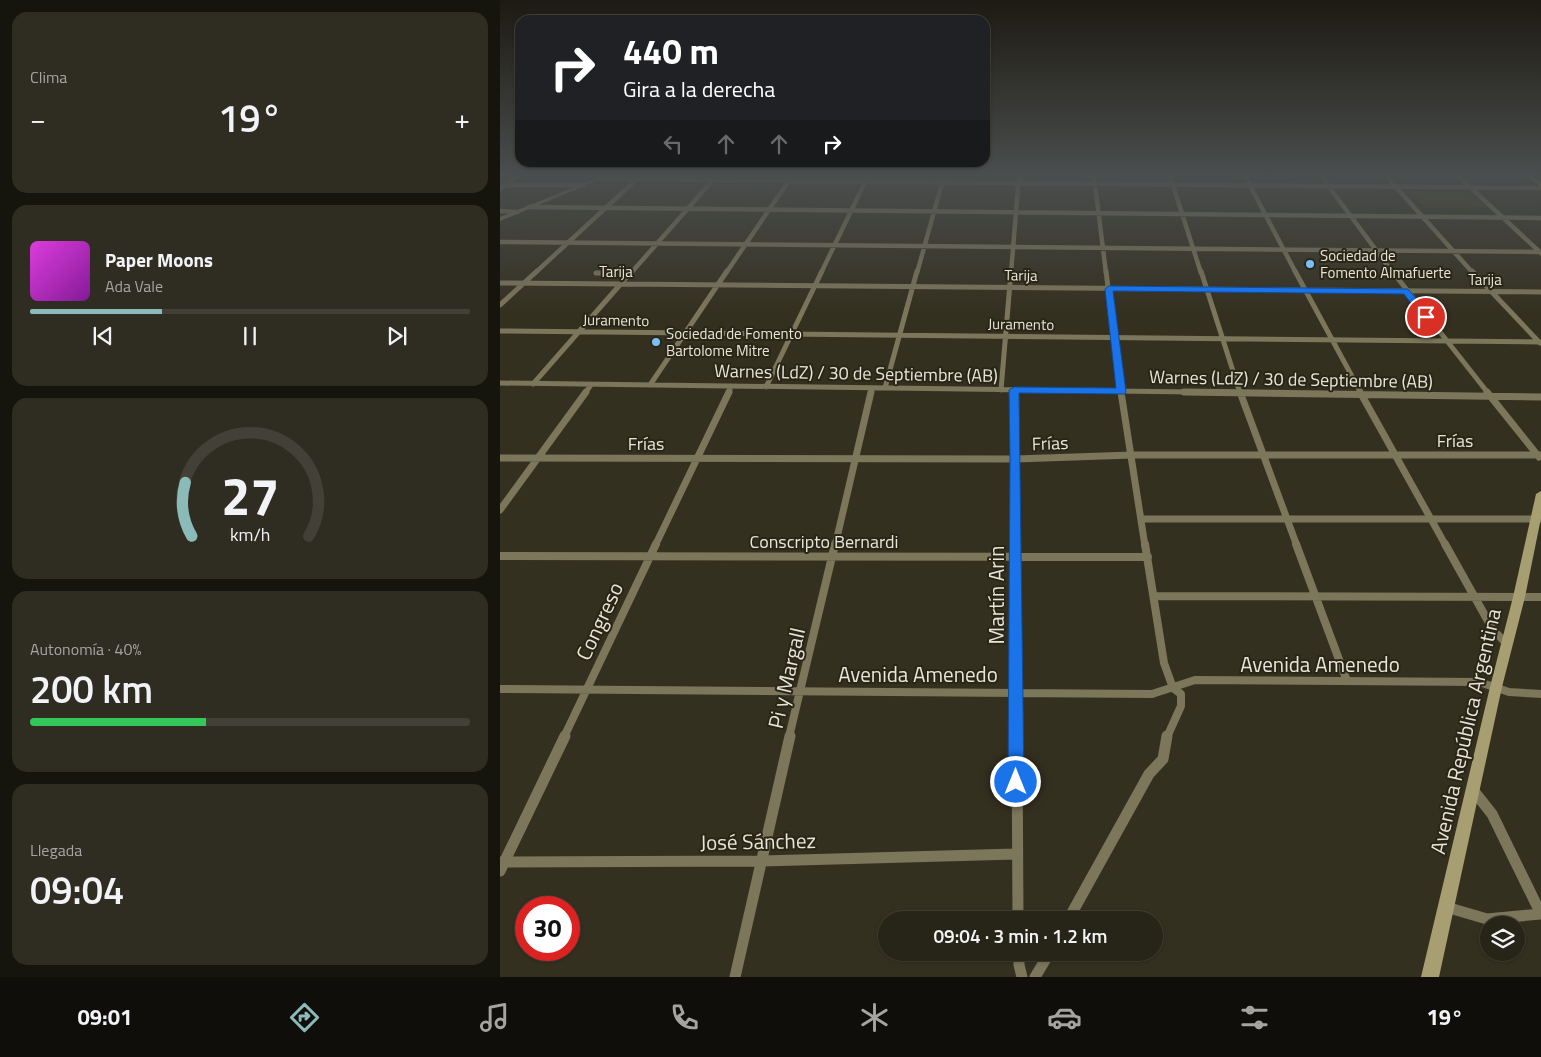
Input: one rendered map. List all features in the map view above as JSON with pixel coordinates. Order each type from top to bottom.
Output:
[{"type":"main road","name":"Avenida República Argentina","points":[[1430,977],[1496,687],[1538,519],[1541,494]]},
{"type":"street","points":[[500,305],[591,222]]},
{"type":"street","points":[[533,384],[676,222]]},
{"type":"street","points":[[650,385],[761,222]]},
{"type":"street","points":[[766,387],[847,222]]},
{"type":"street","points":[[885,388],[931,222]]},
{"type":"street","points":[[1001,390],[1015,222]]},
{"type":"street","points":[[1073,911],[1149,774],[1162,762],[1166,737],[1177,716],[1182,697],[1181,694],[1172,688],[1164,663],[1121,392],[1100,222]]},
{"type":"street","points":[[1185,222],[1240,393],[1314,597],[1347,680]]},
{"type":"street","points":[[1270,222],[1331,340],[1474,597],[1493,630],[1507,644]]},
{"type":"street","points":[[1354,222],[1488,396],[1539,456]]},
{"type":"street","points":[[1426,222],[1541,343]]},
{"type":"street","points":[[1508,222],[1541,252]]},
{"type":"street","points":[[500,242],[1541,252]]},
{"type":"street","points":[[596,273],[631,273]]},
{"type":"street","name":"Tarija","points":[[500,282],[1541,292]]},
{"type":"street","name":"Juramento","points":[[500,331],[1541,343]]},
{"type":"street","name":"Warnes (LdZ) / 30 de Septiembre (AB)","points":[[500,383],[1541,397]]},
{"type":"street","points":[[500,510],[591,385]]},
{"type":"street","name":"Congreso","points":[[501,865],[731,387]]},
{"type":"street","name":"Pi y Margall","points":[[735,977],[760,861],[872,388]]},
{"type":"street","name":"Martín Arin","points":[[1014,390],[1016,459],[1016,854],[1018,911]]},
{"type":"street","name":"Frías","points":[[500,458],[1016,459],[1132,455],[1539,456]]},
{"type":"street","points":[[1142,518],[1538,519]]},
{"type":"street","name":"Conscripto Bernardi","points":[[500,556],[1148,557]]},
{"type":"street","points":[[1154,596],[1541,597]]},
{"type":"street","name":"Avenida Amenedo","points":[[500,689],[1152,694],[1172,688],[1180,683],[1195,680],[1347,680],[1478,682],[1509,692],[1541,694]]},
{"type":"street","points":[[1446,907],[1487,919],[1541,914],[1492,814],[1473,790]]},
{"type":"street","name":"José Sánchez","points":[[501,865],[760,861],[1016,854]]},
{"type":"street","points":[[1019,961],[1022,977]]},
{"type":"street","points":[[1036,977],[1045,961]]},
{"type":"place","name":"Sociedad de Fomento Almafuerte","points":[[1310,264]]},
{"type":"place","name":"Sociedad de Fomento Bartolome Mitre","points":[[656,342]]},
{"type":"route","points":[[1016,782],[1016,459],[1014,390],[1121,392],[1109,289],[1407,292],[1426,317]]}]
